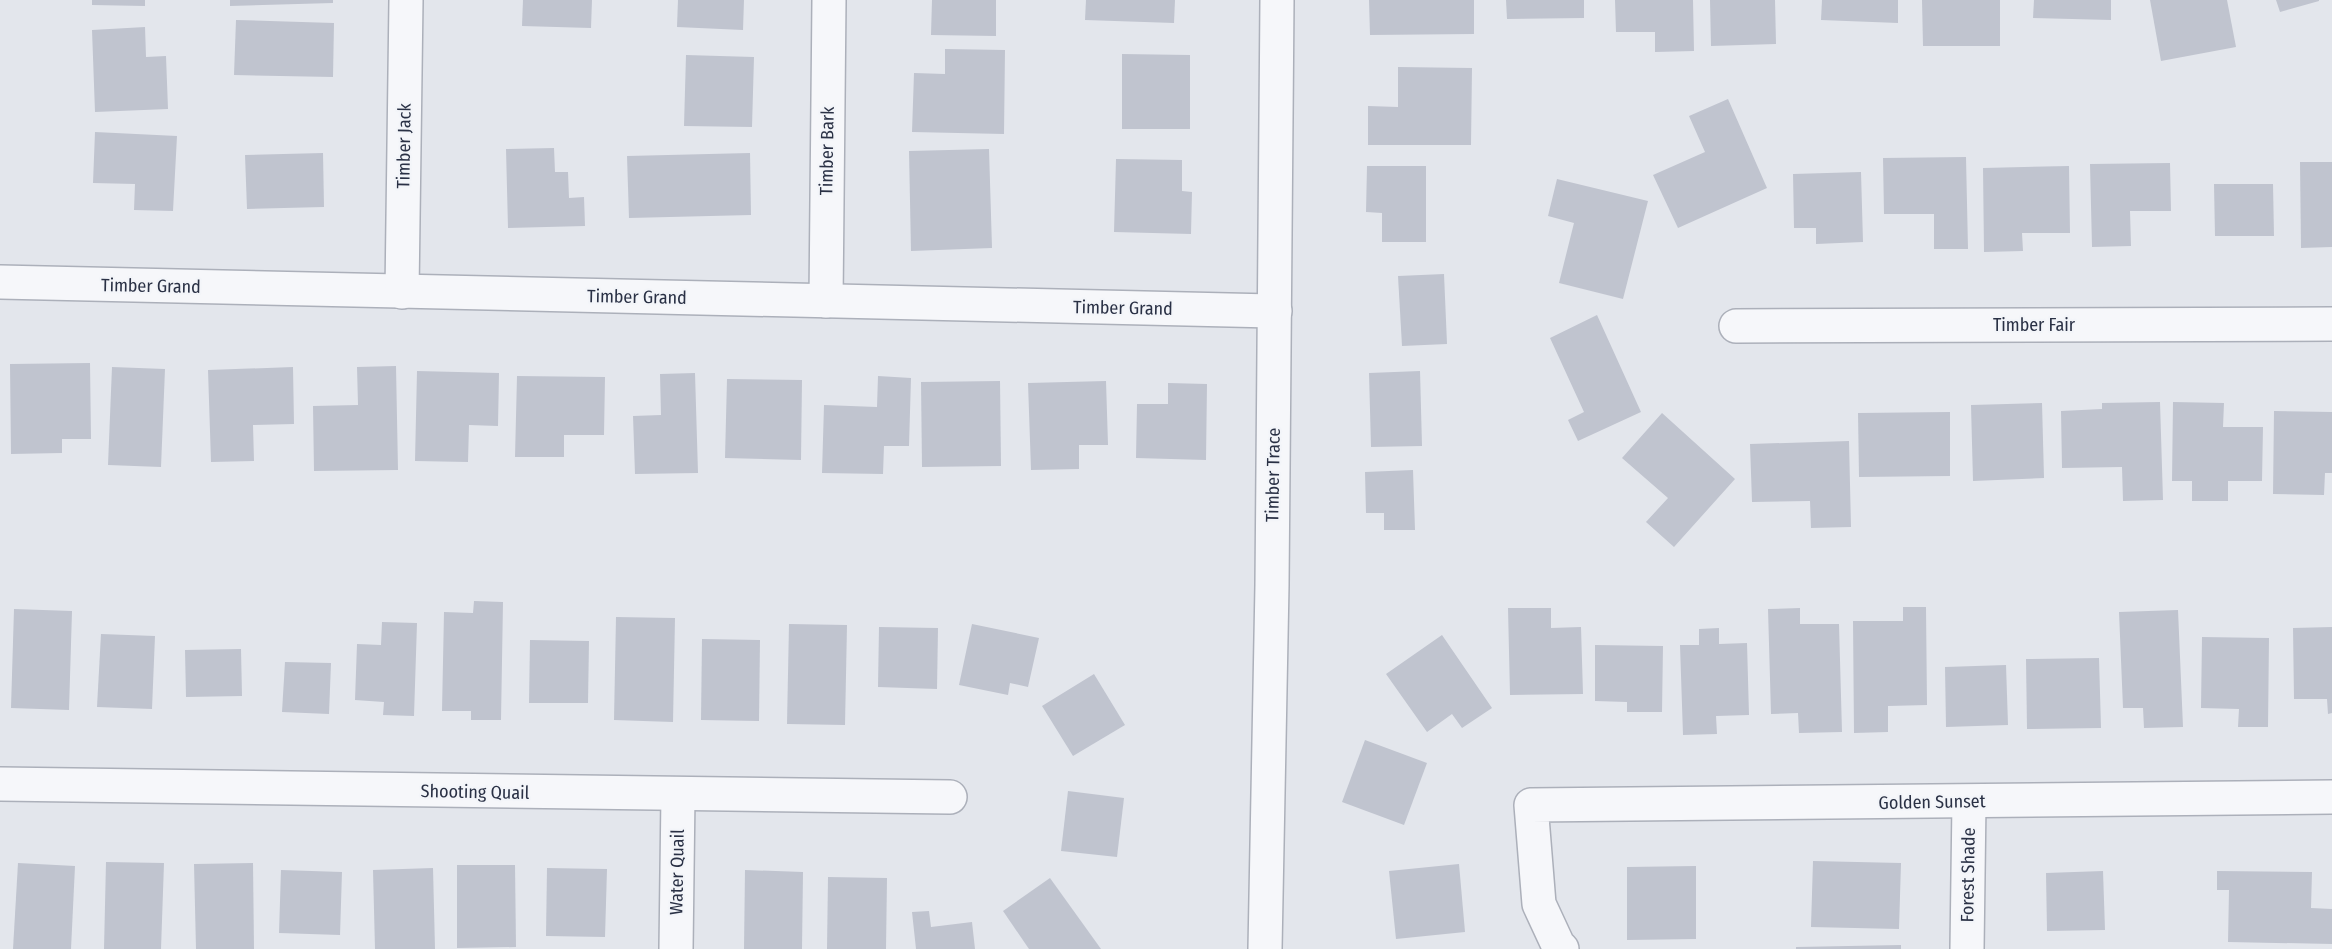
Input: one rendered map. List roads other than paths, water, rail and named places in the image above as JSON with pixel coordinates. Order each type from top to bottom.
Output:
[{"type":"street","name":"Timber Jack","points":[[402,292],[406,0]]},
{"type":"street","name":"Timber Bark","points":[[826,301],[829,0]]},
{"type":"street","name":"Timber Trace","points":[[1264,949],[1272,585],[1277,0]]},
{"type":"street","name":"Timber Grand","points":[[0,282],[1275,311]]},
{"type":"street","name":"Timber Fair","points":[[1736,326],[2332,324]]},
{"type":"street","name":"Shooting Quail","points":[[0,784],[950,797]]},
{"type":"street","name":"Water Quail","points":[[676,949],[678,795]]},
{"type":"street","name":"Golden Sunset","points":[[1562,949],[1539,904],[1531,805],[2332,797]]},
{"type":"street","name":"Forest Shade","points":[[1967,949],[1969,802]]}]
